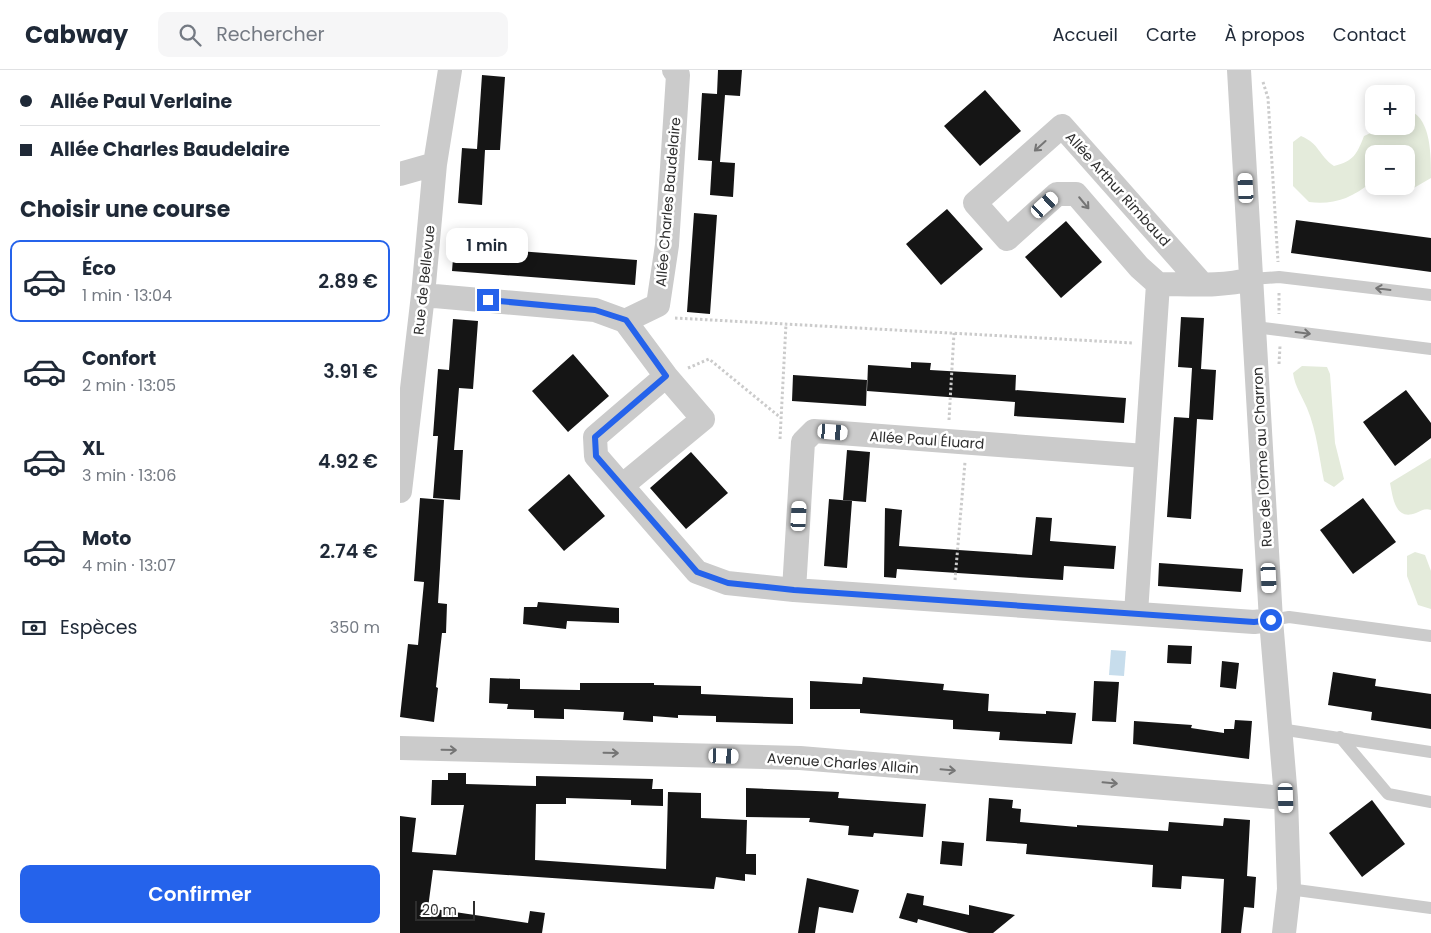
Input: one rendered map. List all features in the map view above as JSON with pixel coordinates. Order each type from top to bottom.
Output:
[{"type":"street","name":"Rue de Bellevue","points":[[400,491],[423,295],[435,164],[450,70]]},
{"type":"street","name":"Allée Charles Baudelaire","points":[[626,320],[658,305],[667,245],[678,75],[674,70]]},
{"type":"street","name":"Rue de l'Orme au Charron","points":[[1249,72],[1250,279],[1255,327],[1271,620],[1286,798],[1289,889],[1284,933]]},
{"type":"street","name":"Allée Arthur Rimbaud","points":[[1158,284],[1138,267],[1076,194],[1057,194],[1008,239],[975,203],[1062,126],[1202,284]]},
{"type":"street","points":[[400,174],[435,164]]},
{"type":"street","points":[[1136,613],[1158,284],[1233,284],[1250,279]]},
{"type":"street","points":[[423,295],[595,310],[626,320],[666,376],[703,419],[622,485]]},
{"type":"street","points":[[666,376],[595,437],[596,456],[697,572],[728,583],[794,590],[1254,622],[1271,620]]},
{"type":"street","name":"Allée Paul Éluard","points":[[794,590],[803,442],[814,431],[1145,456]]},
{"type":"street","name":"Avenue Charles Allain","points":[[400,748],[800,758],[1286,798]]},
{"type":"lane","points":[[1250,279],[1279,277],[1431,295]]},
{"type":"lane","points":[[1255,327],[1431,349]]},
{"type":"lane","points":[[1271,620],[1289,617],[1431,636]]},
{"type":"lane","points":[[1280,729],[1431,752]]},
{"type":"lane","points":[[1340,737],[1388,794],[1431,802]]},
{"type":"lane","points":[[1289,889],[1431,908]]},
{"type":"path","points":[[1249,72],[1268,98],[1279,277],[1279,369]]},
{"type":"path","points":[[658,305],[670,318],[1154,344]]},
{"type":"path","points":[[953,601],[957,442],[954,333]]},
{"type":"path","points":[[666,376],[710,359],[781,419]]},
{"type":"green space","points":[[1415,114],[1423,122],[1426,130],[1430,149],[1431,178],[1415,187],[1415,145],[1365,145],[1365,187],[1356,193],[1341,200],[1317,203],[1309,202],[1293,186],[1293,142],[1301,136],[1316,146],[1334,166],[1346,162],[1354,156],[1364,136],[1415,135]]},
{"type":"green space","points":[[1302,366],[1327,367],[1330,374],[1335,443],[1344,479],[1334,487],[1324,481],[1313,426],[1294,378],[1293,373]]},
{"type":"green space","points":[[1431,458],[1431,510],[1409,515],[1404,514],[1396,507],[1390,483]]},
{"type":"green space","points":[[1415,552],[1425,555],[1431,571],[1431,609],[1418,605],[1407,576],[1407,556]]},
{"type":"water","points":[[1111,650],[1126,651],[1124,676],[1109,675]]},
{"type":"building","points":[[718,70],[742,70],[740,96],[725,95],[720,162],[735,163],[733,197],[710,195],[712,161],[698,160],[702,93],[717,94]]},
{"type":"building","points":[[482,75],[505,77],[500,150],[485,150],[482,205],[458,203],[462,148],[477,149]]},
{"type":"building","points":[[985,90],[1021,131],[980,166],[944,126]]},
{"type":"building","points":[[947,209],[983,249],[941,285],[906,244]]},
{"type":"building","points":[[694,213],[717,215],[710,314],[687,312]]},
{"type":"building","points":[[1296,220],[1431,238],[1431,272],[1291,253]]},
{"type":"building","points":[[1066,221],[1102,262],[1061,298],[1025,257]]},
{"type":"building","points":[[454,246],[637,260],[635,285],[452,271]]},
{"type":"building","points":[[1181,317],[1204,318],[1201,369],[1216,370],[1213,420],[1197,419],[1191,519],[1167,517],[1174,417],[1189,418],[1192,368],[1178,367]]},
{"type":"building","points":[[453,319],[478,321],[473,389],[459,388],[454,450],[463,450],[460,500],[433,498],[438,436],[433,436],[438,369],[449,370]]},
{"type":"building","points":[[573,354],[609,396],[568,432],[532,391]]},
{"type":"building","points":[[911,362],[931,363],[930,370],[1016,375],[1015,390],[1126,398],[1124,423],[1014,416],[1015,402],[867,391],[868,365],[911,368]]},
{"type":"building","points":[[793,375],[867,380],[866,406],[792,401]]},
{"type":"building","points":[[1406,390],[1431,423],[1431,438],[1395,466],[1363,422]]},
{"type":"building","points":[[847,450],[870,452],[866,502],[843,500]]},
{"type":"building","points":[[691,452],[728,493],[686,529],[650,488]]},
{"type":"building","points":[[569,474],[605,516],[564,551],[528,510]]},
{"type":"building","points":[[420,498],[444,500],[438,603],[447,604],[446,633],[442,633],[434,722],[400,717],[408,644],[418,645],[424,582],[414,581]]},
{"type":"building","points":[[1363,498],[1396,542],[1353,574],[1320,530]]},
{"type":"building","points":[[829,499],[852,501],[847,568],[824,566]]},
{"type":"building","points":[[885,508],[902,510],[899,546],[1032,555],[1036,517],[1052,518],[1050,541],[1116,546],[1114,569],[1064,566],[1063,580],[897,569],[896,578],[884,577]]},
{"type":"building","points":[[1159,563],[1243,569],[1241,592],[1158,586]]},
{"type":"building","points":[[538,602],[619,608],[619,623],[567,621],[566,629],[523,624],[524,607],[537,607]]},
{"type":"building","points":[[1168,645],[1192,646],[1191,664],[1167,663]]},
{"type":"building","points":[[1222,661],[1239,663],[1236,689],[1220,687]]},
{"type":"building","points":[[1333,672],[1376,679],[1375,686],[1431,694],[1431,729],[1371,720],[1372,712],[1328,705]]},
{"type":"building","points":[[863,677],[944,684],[943,690],[989,694],[988,711],[1046,714],[1046,711],[1076,713],[1072,744],[999,740],[1000,732],[953,729],[953,720],[860,713],[860,709],[810,709],[810,681],[862,684]]},
{"type":"building","points":[[490,678],[520,679],[520,689],[580,690],[580,683],[654,683],[654,685],[701,686],[701,694],[793,698],[793,724],[716,722],[716,716],[678,715],[678,718],[653,716],[653,722],[623,720],[624,712],[564,709],[564,719],[534,718],[534,710],[507,709],[508,704],[489,703]]},
{"type":"building","points":[[1094,681],[1119,682],[1116,722],[1092,721]]},
{"type":"building","points":[[1235,720],[1252,721],[1249,759],[1133,744],[1134,721],[1192,725],[1191,728],[1224,733],[1224,729],[1234,729]]},
{"type":"building","points":[[448,773],[466,773],[466,784],[536,786],[536,776],[653,779],[652,789],[663,789],[663,806],[631,805],[631,800],[566,798],[566,804],[536,804],[535,860],[666,869],[668,792],[701,793],[701,818],[747,820],[746,854],[756,854],[756,875],[745,874],[745,881],[716,877],[714,889],[433,870],[428,908],[528,923],[530,911],[545,913],[542,933],[400,933],[400,816],[416,818],[412,852],[456,855],[464,805],[431,805],[432,780],[448,780]]},
{"type":"building","points":[[746,788],[839,792],[838,798],[926,804],[923,837],[874,833],[873,837],[848,835],[849,826],[809,822],[810,818],[746,817]]},
{"type":"building","points":[[989,798],[1013,800],[1012,808],[1021,809],[1020,822],[1077,827],[1077,825],[1168,831],[1169,822],[1223,826],[1224,818],[1250,820],[1247,876],[1256,877],[1254,908],[1244,907],[1241,933],[1221,933],[1224,879],[1182,876],[1181,889],[1152,887],[1153,865],[1026,854],[1027,844],[986,841]]},
{"type":"building","points":[[1372,800],[1405,844],[1362,877],[1329,833]]},
{"type":"building","points":[[942,841],[964,843],[962,866],[940,864]]},
{"type":"building","points":[[807,878],[859,890],[853,913],[819,907],[815,933],[798,933]]},
{"type":"building","points":[[907,893],[924,896],[923,905],[969,915],[969,905],[1015,915],[993,933],[969,933],[918,919],[917,923],[899,918]]},
{"type":"route","points":[[488,300],[595,310],[626,320],[666,376],[595,437],[596,456],[697,572],[728,583],[794,590],[1254,622],[1271,620]]}]
